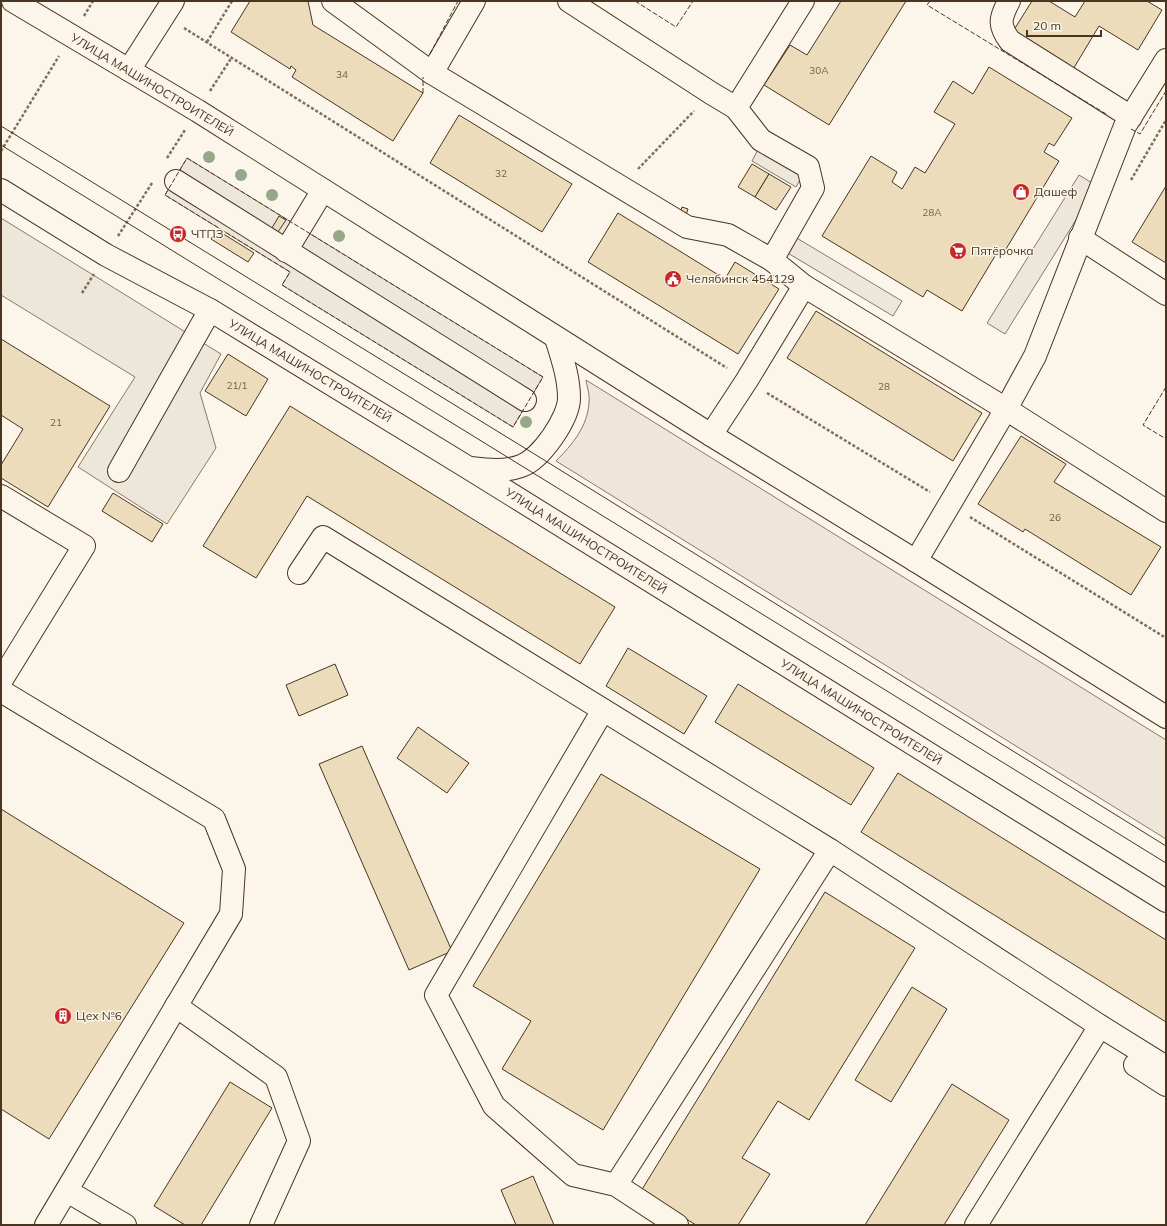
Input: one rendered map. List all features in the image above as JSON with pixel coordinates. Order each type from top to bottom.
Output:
[{"type":"main road","name":"УЛИЦА МАШИНОСТРОИТЕЛЕЙ","points":[[12,1],[198,111],[556,338],[1166,717]]},
{"type":"main road","points":[[333,1],[432,73],[687,227],[728,235],[772,260],[804,286],[1006,409],[1166,511]]},
{"type":"main road","points":[[432,73],[474,1]]},
{"type":"main road","points":[[736,108],[803,1]]},
{"type":"main road","points":[[1010,1],[1001,19],[1003,31],[1010,41],[1131,116]]},
{"type":"main road","points":[[582,5],[711,93],[736,108],[761,140],[808,167],[813,188],[772,260]]},
{"type":"main road","points":[[130,70],[169,8]]},
{"type":"main road","points":[[916,561],[951,505],[1036,356],[1080,238],[1125,126],[1166,60]]},
{"type":"main road","points":[[176,181],[525,400]]},
{"type":"main road","name":"УЛИЦА МАШИНОСТРОИТЕЛЕЙ","points":[[1,190],[106,255],[210,310],[467,467],[1166,901]]},
{"type":"main road","points":[[286,251],[323,190]]},
{"type":"main road","points":[[1080,238],[1166,294]]},
{"type":"main road","points":[[711,435],[747,380],[804,286]]},
{"type":"main road","points":[[119,471],[210,310]]},
{"type":"main road","points":[[467,467],[495,470],[522,466],[550,441],[563,419],[569,400],[567,375],[556,338]]},
{"type":"main road","points":[[1,496],[84,546],[1,681]]},
{"type":"main road","points":[[299,573],[323,537],[830,850],[1096,1032],[1166,1085]]},
{"type":"main road","points":[[1,691],[214,818],[234,869],[231,914],[46,1225]]},
{"type":"main road","points":[[603,710],[436,995],[494,1106],[573,1175],[616,1185],[677,1225]]},
{"type":"main road","points":[[616,1185],[830,850]]},
{"type":"main road","points":[[176,1006],[276,1077],[299,1141],[261,1225]]},
{"type":"main road","points":[[1096,1032],[1166,1067]]},
{"type":"main road","points":[[976,1225],[1096,1032]]},
{"type":"main road","points":[[67,1191],[125,1225]]},
{"type":"path","points":[[1,151],[93,1]]},
{"type":"path","points":[[207,42],[232,1]]},
{"type":"path","points":[[169,8],[207,42],[747,380],[1166,638]]},
{"type":"path","points":[[622,187],[711,93]]},
{"type":"shaded area","points":[[760,146],[805,171],[796,187],[752,161]]},
{"type":"shaded area","points":[[187,158],[543,377],[513,427],[282,285],[290,272],[165,195]]},
{"type":"shaded area","points":[[1079,175],[1097,186],[1005,334],[987,323]]},
{"type":"shaded area","points":[[1,218],[221,354],[200,393],[216,448],[167,524],[78,467],[135,377],[1,295]]},
{"type":"shaded area","points":[[795,237],[902,301],[893,316],[786,252]]},
{"type":"shaded area","points":[[586,380],[1166,740],[1166,839],[556,461],[573,442],[586,419],[589,394]]},
{"type":"building","points":[[250,1],[308,1],[313,25],[423,93],[393,141],[292,77],[296,70],[291,66],[290,69],[231,32]]},
{"type":"building","points":[[841,1],[906,1],[829,125],[764,85],[790,45],[807,55]]},
{"type":"building","points":[[1032,1],[1049,1],[1075,17],[1085,1],[1147,1],[1162,10],[1138,50],[1099,26],[1072,71],[1012,33]]},
{"type":"building","points":[[989,67],[1072,118],[1054,146],[1049,143],[1044,152],[1059,161],[1003,254],[998,251],[962,311],[927,290],[923,297],[822,236],[871,156],[897,172],[892,182],[902,189],[915,167],[925,173],[955,124],[934,112],[953,81],[973,94]]},
{"type":"building","points":[[459,115],[572,184],[542,232],[430,163]]},
{"type":"building","points":[[752,164],[769,174],[755,197],[738,187]]},
{"type":"building","points":[[769,174],[791,187],[776,210],[755,197]]},
{"type":"building","points":[[1166,186],[1166,263],[1132,242]]},
{"type":"building","points":[[682,207],[688,209],[686,215],[680,213]]},
{"type":"building","points":[[618,213],[725,279],[735,262],[779,289],[738,354],[588,262]]},
{"type":"building","points":[[279,216],[286,220],[278,232],[272,228]]},
{"type":"building","points":[[217,230],[254,253],[248,262],[211,239]]},
{"type":"building","points":[[816,311],[982,413],[953,461],[787,358]]},
{"type":"building","points":[[1,339],[110,406],[48,507],[1,478],[1,465],[23,429],[1,415]]},
{"type":"building","points":[[228,354],[268,379],[246,416],[205,391]]},
{"type":"building","points":[[290,406],[615,607],[580,664],[307,496],[256,578],[203,546]]},
{"type":"building","points":[[1021,436],[1066,464],[1054,482],[1161,547],[1131,595],[1025,529],[1023,532],[978,504]]},
{"type":"building","points":[[113,493],[163,524],[152,542],[102,511]]},
{"type":"building","points":[[628,648],[707,696],[684,734],[606,686]]},
{"type":"building","points":[[335,664],[348,695],[299,716],[286,685]]},
{"type":"building","points":[[738,684],[874,768],[851,805],[715,722]]},
{"type":"building","points":[[418,727],[469,763],[447,793],[397,758]]},
{"type":"building","points":[[362,746],[452,951],[409,970],[319,764]]},
{"type":"building","points":[[898,773],[1166,940],[1166,1022],[861,832]]},
{"type":"building","points":[[601,774],[760,869],[603,1130],[502,1069],[531,1021],[473,986]]},
{"type":"building","name":"Цех №6","points":[[1,809],[184,923],[49,1139],[1,1109]]},
{"type":"building","points":[[825,892],[915,948],[809,1120],[778,1101],[742,1158],[770,1174],[738,1225],[696,1225],[641,1191]]},
{"type":"building","points":[[912,987],[947,1009],[891,1102],[855,1080]]},
{"type":"building","points":[[230,1082],[272,1108],[201,1225],[185,1225],[154,1206]]},
{"type":"building","points":[[952,1084],[1009,1120],[944,1225],[865,1225]]},
{"type":"building","points":[[533,1176],[554,1225],[516,1225],[501,1190]]},
{"type":"tram line","points":[[1,126],[536,455],[1166,846]]},
{"type":"tram line","points":[[1,145],[1166,863]]},
{"type":"fence","points":[[430,54],[458,1]]},
{"type":"fence","points":[[635,1],[676,27],[693,1]]},
{"type":"fence","points":[[930,1],[927,5],[1106,114]]},
{"type":"fence","points":[[423,77],[423,93]]},
{"type":"fence","points":[[1131,129],[1140,134],[1166,91]]},
{"type":"fence","points":[[187,158],[543,377],[513,427],[282,285],[290,272],[165,195],[187,158]]},
{"type":"fence","points":[[1166,387],[1143,425],[1166,439]]},
{"type":"place","name":"Дашеф","points":[[1021,192]]},
{"type":"place","name":"ЧТПЗ","points":[[178,234]]},
{"type":"place","name":"Пятёрочка","points":[[958,251]]},
{"type":"place","name":"Челябинск 454129","points":[[673,279]]},
{"type":"place","name":"Цех №6","points":[[63,1016]]}]
